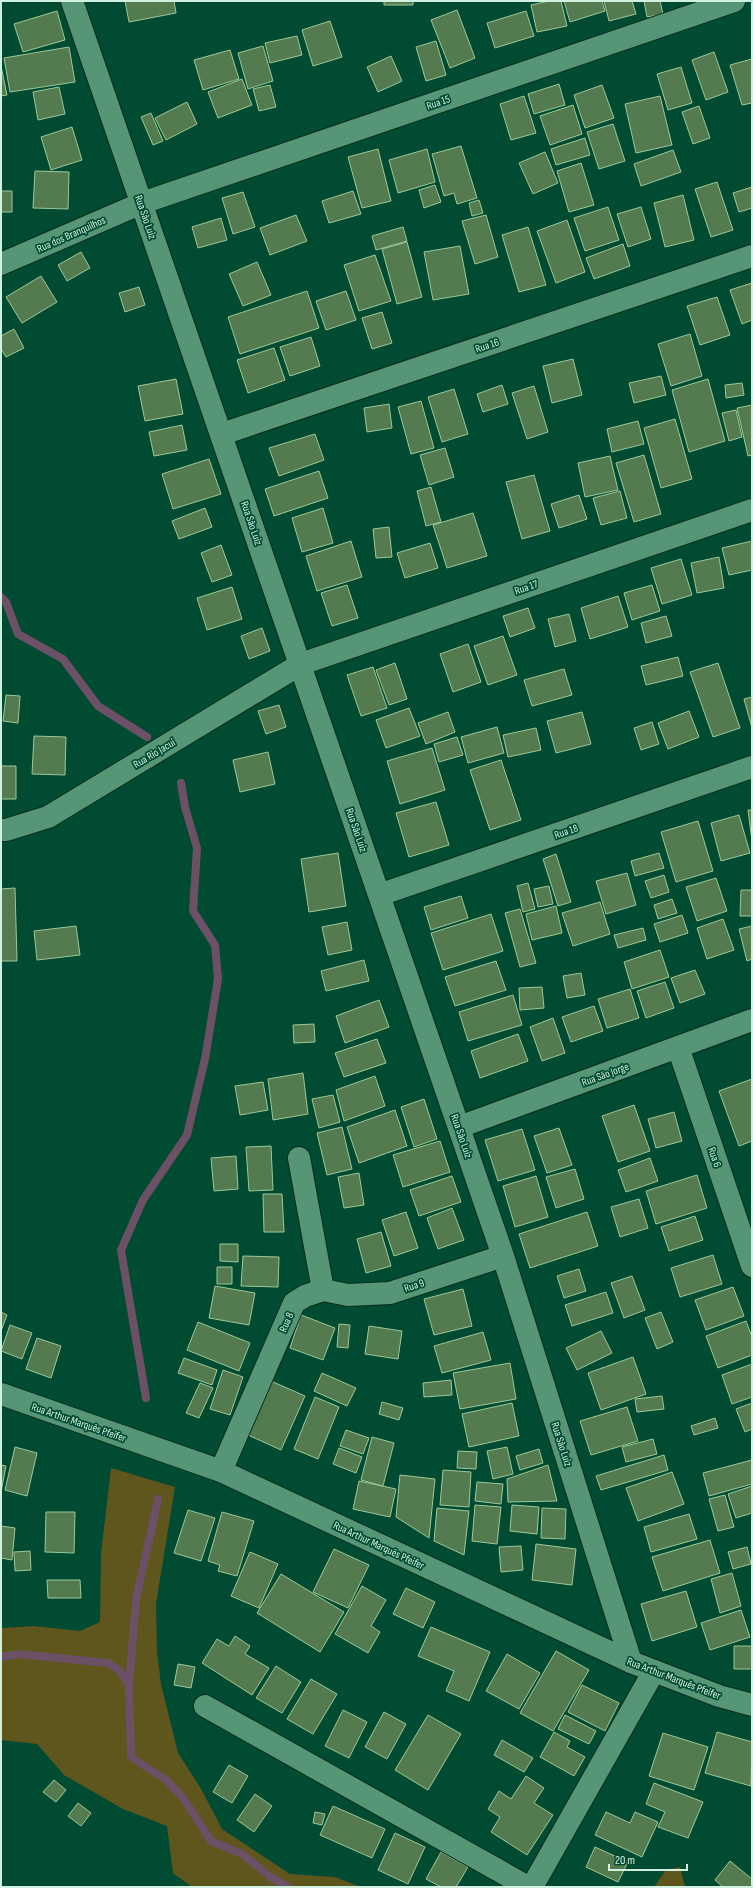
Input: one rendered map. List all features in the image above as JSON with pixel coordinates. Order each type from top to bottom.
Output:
[{"type":"street","name":"Rua São Luiz","points":[[72,1],[301,664],[503,1256],[631,1662]]},
{"type":"street","name":"Rua 15","points":[[142,203],[734,1]]},
{"type":"street","name":"Rua dos Branquilhos","points":[[1,264],[142,203]]},
{"type":"street","name":"Rua 16","points":[[222,434],[752,256]]},
{"type":"street","name":"Rua 17","points":[[301,664],[752,510]]},
{"type":"street","name":"Rua Rio Jacuí","points":[[1,830],[6,830],[48,817],[301,664]]},
{"type":"street","name":"Rua 18","points":[[380,895],[752,767]]},
{"type":"street","name":"Rua São Jorge","points":[[459,1127],[752,1020]]},
{"type":"street","name":"Rua 6","points":[[678,1047],[752,1266]]},
{"type":"street","points":[[299,1158],[323,1290]]},
{"type":"street","name":"Rua 9","points":[[323,1290],[348,1295],[390,1293],[503,1256]]},
{"type":"street","name":"Rua 8","points":[[221,1471],[294,1303],[305,1296],[323,1290]]},
{"type":"street","name":"Rua Arthur Marquês Pfeifer","points":[[1,1394],[221,1471],[631,1662],[719,1696],[752,1706]]},
{"type":"street","points":[[532,1887],[654,1671]]},
{"type":"street","points":[[205,1706],[528,1887]]},
{"type":"shaded area","points":[[111,1468],[175,1487],[156,1604],[157,1652],[161,1684],[178,1753],[200,1787],[222,1829],[290,1874],[335,1877],[361,1887],[192,1887],[173,1873],[167,1826],[123,1809],[64,1775],[37,1744],[1,1740],[1,1628],[34,1626],[80,1631],[100,1622],[101,1554]]},
{"type":"shaded area","points":[[680,1867],[685,1887],[654,1887],[666,1870]]},
{"type":"building","points":[[125,1],[174,1],[176,13],[129,22]]},
{"type":"building","points":[[384,1],[413,1],[413,5],[384,5]]},
{"type":"building","points":[[549,1],[561,1],[567,26],[537,32],[531,5]]},
{"type":"building","points":[[564,1],[602,1],[605,11],[570,22]]},
{"type":"building","points":[[604,1],[632,1],[636,14],[609,21]]},
{"type":"building","points":[[644,1],[660,1],[663,14],[647,17]]},
{"type":"building","points":[[457,10],[475,58],[450,68],[431,20]]},
{"type":"building","points":[[57,11],[65,40],[23,52],[14,24]]},
{"type":"building","points":[[526,11],[534,36],[495,48],[487,23]]},
{"type":"building","points":[[330,21],[342,57],[313,66],[302,30]]},
{"type":"building","points":[[297,36],[302,55],[270,63],[265,43]]},
{"type":"building","points":[[436,41],[446,75],[426,81],[416,47]]},
{"type":"building","points":[[263,46],[273,81],[248,89],[238,53]]},
{"type":"building","points":[[69,47],[75,82],[10,92],[4,58]]},
{"type":"building","points":[[230,50],[239,79],[203,90],[194,60]]},
{"type":"building","points":[[714,52],[728,92],[706,100],[692,60]]},
{"type":"building","points":[[391,56],[402,81],[378,92],[367,67]]},
{"type":"building","points":[[752,59],[752,103],[742,105],[730,65]]},
{"type":"building","points":[[1,66],[7,95],[1,96]]},
{"type":"building","points":[[681,67],[692,103],[668,110],[657,74]]},
{"type":"building","points":[[242,79],[252,105],[218,118],[208,92]]},
{"type":"building","points":[[559,84],[565,105],[534,114],[528,94]]},
{"type":"building","points":[[270,85],[276,107],[259,111],[253,89]]},
{"type":"building","points":[[602,85],[614,118],[585,128],[574,95]]},
{"type":"building","points":[[59,87],[65,114],[38,120],[33,92]]},
{"type":"building","points":[[524,96],[536,133],[511,140],[500,104]]},
{"type":"building","points":[[660,96],[672,145],[636,153],[625,104]]},
{"type":"building","points":[[187,102],[197,124],[166,140],[155,118]]},
{"type":"building","points":[[573,105],[582,134],[550,145],[540,116]]},
{"type":"building","points":[[699,106],[710,138],[693,144],[682,112]]},
{"type":"building","points":[[151,113],[163,141],[153,145],[141,117]]},
{"type":"building","points":[[613,124],[625,161],[599,169],[587,132]]},
{"type":"building","points":[[72,127],[82,160],[51,170],[41,137]]},
{"type":"building","points":[[585,138],[590,155],[556,165],[551,149]]},
{"type":"building","points":[[461,146],[477,198],[457,204],[454,193],[444,196],[432,154]]},
{"type":"building","points":[[378,149],[391,201],[362,208],[348,157]]},
{"type":"building","points":[[427,149],[435,182],[398,193],[389,160]]},
{"type":"building","points":[[673,150],[681,172],[641,186],[634,164]]},
{"type":"building","points":[[545,152],[558,183],[533,194],[519,163]]},
{"type":"building","points":[[581,163],[594,205],[569,212],[557,171]]},
{"type":"building","points":[[35,171],[69,172],[68,209],[33,208]]},
{"type":"building","points":[[717,182],[733,230],[711,237],[695,189]]},
{"type":"building","points":[[435,185],[441,202],[424,208],[419,190]]},
{"type":"building","points":[[752,187],[752,208],[739,212],[733,193]]},
{"type":"building","points":[[1,191],[12,191],[12,212],[1,212]]},
{"type":"building","points":[[353,191],[361,214],[329,223],[322,201]]},
{"type":"building","points":[[243,192],[255,227],[233,234],[222,198]]},
{"type":"building","points":[[683,195],[694,240],[665,247],[654,203]]},
{"type":"building","points":[[479,200],[483,213],[472,216],[469,203]]},
{"type":"building","points":[[608,207],[619,240],[585,251],[574,218]]},
{"type":"building","points":[[641,207],[651,239],[628,247],[617,214]]},
{"type":"building","points":[[296,215],[307,241],[270,255],[260,228]]},
{"type":"building","points":[[486,215],[498,257],[475,264],[462,221]]},
{"type":"building","points":[[221,218],[227,240],[198,248],[192,227]]},
{"type":"building","points":[[567,220],[585,272],[556,283],[537,231]]},
{"type":"building","points":[[403,227],[407,241],[376,250],[372,236]]},
{"type":"building","points":[[528,227],[546,285],[519,292],[502,235]]},
{"type":"building","points":[[407,242],[422,297],[397,304],[382,249]]},
{"type":"building","points":[[623,244],[630,266],[594,279],[586,258]]},
{"type":"building","points":[[460,246],[469,294],[433,300],[424,252]]},
{"type":"building","points":[[81,252],[90,268],[67,281],[58,265]]},
{"type":"building","points":[[375,255],[391,301],[359,311],[344,265]]},
{"type":"building","points":[[257,262],[271,295],[243,306],[229,274]]},
{"type":"building","points":[[41,276],[57,302],[22,323],[6,297]]},
{"type":"building","points":[[752,283],[752,320],[742,324],[730,290]]},
{"type":"building","points":[[139,287],[145,305],[125,312],[119,293]]},
{"type":"building","points":[[307,291],[319,328],[240,354],[228,317]]},
{"type":"building","points":[[346,291],[356,320],[326,330],[316,301]]},
{"type":"building","points":[[717,297],[730,335],[700,345],[687,306]]},
{"type":"building","points":[[382,312],[392,343],[372,349],[362,318]]},
{"type":"building","points":[[14,329],[24,348],[6,357],[1,349],[1,336]]},
{"type":"building","points":[[690,334],[702,376],[671,386],[658,344]]},
{"type":"building","points":[[311,337],[320,366],[290,376],[280,347]]},
{"type":"building","points":[[274,348],[285,380],[248,393],[237,360]]},
{"type":"building","points":[[573,359],[582,395],[552,403],[543,366]]},
{"type":"building","points":[[661,376],[666,395],[634,403],[629,383]]},
{"type":"building","points":[[176,379],[183,414],[145,421],[138,386]]},
{"type":"building","points":[[708,379],[725,441],[689,452],[672,390]]},
{"type":"building","points":[[742,383],[744,395],[726,398],[725,385]]},
{"type":"building","points":[[502,385],[508,404],[483,412],[477,394]]},
{"type":"building","points":[[534,386],[548,432],[527,439],[512,393]]},
{"type":"building","points":[[454,389],[468,434],[442,442],[428,397]]},
{"type":"building","points":[[421,401],[434,448],[411,454],[398,407]]},
{"type":"building","points":[[389,404],[392,428],[367,432],[364,408]]},
{"type":"building","points":[[752,405],[752,455],[748,456],[737,408]]},
{"type":"building","points":[[736,410],[742,437],[729,441],[722,413]]},
{"type":"building","points":[[675,419],[692,479],[661,488],[644,428]]},
{"type":"building","points":[[638,421],[644,444],[612,452],[607,429]]},
{"type":"building","points":[[182,425],[187,450],[154,456],[149,432]]},
{"type":"building","points":[[315,434],[324,460],[279,476],[269,448]]},
{"type":"building","points":[[445,448],[454,477],[429,485],[420,455]]},
{"type":"building","points":[[644,455],[661,514],[634,522],[616,463]]},
{"type":"building","points":[[610,456],[618,490],[585,497],[578,463]]},
{"type":"building","points":[[209,459],[221,494],[173,509],[162,474]]},
{"type":"building","points":[[319,471],[328,498],[274,516],[265,489]]},
{"type":"building","points":[[534,475],[550,531],[522,539],[506,482]]},
{"type":"building","points":[[431,487],[441,522],[426,526],[417,491]]},
{"type":"building","points":[[620,491],[627,518],[601,525],[593,498]]},
{"type":"building","points":[[579,495],[587,519],[559,528],[551,504]]},
{"type":"building","points":[[205,508],[212,527],[179,539],[172,521]]},
{"type":"building","points":[[323,508],[333,543],[302,552],[292,518]]},
{"type":"building","points":[[473,513],[487,556],[447,568],[433,525]]},
{"type":"building","points":[[389,527],[392,557],[376,558],[373,529]]},
{"type":"building","points":[[351,541],[362,577],[317,591],[306,556]]},
{"type":"building","points":[[752,541],[752,570],[729,575],[722,548]]},
{"type":"building","points":[[430,543],[438,568],[405,578],[397,553]]},
{"type":"building","points":[[221,545],[232,575],[212,582],[201,553]]},
{"type":"building","points":[[719,557],[724,588],[697,593],[691,563]]},
{"type":"building","points":[[681,559],[692,595],[662,604],[651,568]]},
{"type":"building","points":[[347,585],[358,618],[332,626],[321,593]]},
{"type":"building","points":[[652,585],[660,611],[632,620],[624,593]]},
{"type":"building","points":[[232,587],[242,619],[207,630],[197,598]]},
{"type":"building","points":[[618,596],[628,627],[590,639],[581,608]]},
{"type":"building","points":[[528,608],[535,628],[510,637],[503,616]]},
{"type":"building","points":[[569,614],[576,641],[555,647],[548,619]]},
{"type":"building","points":[[666,616],[672,636],[646,643],[641,623]]},
{"type":"building","points":[[262,628],[270,651],[249,659],[241,636]]},
{"type":"building","points":[[503,636],[517,675],[488,685],[474,646]]},
{"type":"building","points":[[468,644],[481,682],[453,692],[440,654]]},
{"type":"building","points":[[678,657],[683,676],[646,685],[641,666]]},
{"type":"building","points":[[395,663],[407,699],[389,705],[376,670]]},
{"type":"building","points":[[718,663],[740,728],[713,737],[690,672]]},
{"type":"building","points":[[373,667],[387,708],[361,716],[347,675]]},
{"type":"building","points":[[564,669],[572,695],[532,706],[524,680]]},
{"type":"building","points":[[6,695],[20,696],[18,723],[3,721]]},
{"type":"building","points":[[752,697],[752,728],[744,699]]},
{"type":"building","points":[[279,705],[286,727],[266,734],[258,711]]},
{"type":"building","points":[[409,708],[420,736],[386,748],[376,720]]},
{"type":"building","points":[[689,711],[699,737],[668,749],[658,723]]},
{"type":"building","points":[[448,712],[455,732],[426,744],[418,723]]},
{"type":"building","points":[[582,712],[591,744],[556,753],[547,721]]},
{"type":"building","points":[[652,722],[659,744],[641,750],[634,728]]},
{"type":"building","points":[[497,727],[504,753],[468,763],[461,737]]},
{"type":"building","points":[[536,728],[541,750],[508,757],[503,735]]},
{"type":"building","points":[[34,736],[66,737],[65,775],[32,774]]},
{"type":"building","points":[[457,737],[463,755],[439,762],[434,744]]},
{"type":"building","points":[[432,748],[445,790],[400,804],[387,761]]},
{"type":"building","points":[[268,752],[275,784],[240,792],[233,760]]},
{"type":"building","points":[[501,760],[521,820],[490,830],[470,770]]},
{"type":"building","points":[[1,766],[16,766],[16,799],[1,799]]},
{"type":"building","points":[[436,802],[449,845],[409,857],[396,813]]},
{"type":"building","points":[[748,810],[752,810],[752,841]]},
{"type":"building","points":[[739,815],[750,853],[721,861],[711,823]]},
{"type":"building","points":[[698,821],[713,871],[676,882],[661,832]]},
{"type":"building","points":[[338,853],[346,906],[309,912],[301,859]]},
{"type":"building","points":[[659,853],[664,868],[635,876],[631,861]]},
{"type":"building","points":[[556,854],[571,902],[558,906],[543,859]]},
{"type":"building","points":[[627,873],[636,905],[606,914],[596,881]]},
{"type":"building","points":[[664,875],[669,892],[651,898],[645,881]]},
{"type":"building","points":[[716,878],[727,911],[697,921],[686,887]]},
{"type":"building","points":[[528,883],[535,909],[523,912],[517,886]]},
{"type":"building","points":[[549,886],[553,904],[538,907],[534,889]]},
{"type":"building","points":[[15,888],[17,961],[1,961],[1,889]]},
{"type":"building","points":[[741,890],[752,890],[752,916],[740,916]]},
{"type":"building","points":[[461,896],[468,918],[431,930],[424,907]]},
{"type":"building","points":[[672,899],[677,913],[658,919],[654,905]]},
{"type":"building","points":[[600,902],[610,934],[573,946],[562,913]]},
{"type":"building","points":[[556,906],[562,933],[532,940],[526,914]]},
{"type":"building","points":[[520,909],[536,963],[520,967],[505,913]]},
{"type":"building","points":[[491,914],[503,951],[443,970],[431,933]]},
{"type":"building","points":[[682,915],[688,933],[660,942],[654,924]]},
{"type":"building","points":[[723,919],[734,950],[707,959],[697,928]]},
{"type":"building","points":[[347,922],[352,950],[328,955],[322,927]]},
{"type":"building","points":[[76,926],[80,955],[37,960],[34,931]]},
{"type":"building","points":[[752,926],[752,959],[747,961],[739,929]]},
{"type":"building","points":[[643,928],[646,940],[618,948],[614,935]]},
{"type":"building","points":[[660,950],[669,977],[632,989],[624,962]]},
{"type":"building","points":[[364,960],[369,981],[326,991],[321,971]]},
{"type":"building","points":[[496,961],[506,990],[455,1006],[445,977]]},
{"type":"building","points":[[695,970],[705,994],[680,1003],[671,978]]},
{"type":"building","points":[[581,973],[585,995],[567,998],[563,976]]},
{"type":"building","points":[[665,982],[674,1008],[646,1018],[637,991]]},
{"type":"building","points":[[542,987],[544,1008],[520,1010],[519,988]]},
{"type":"building","points":[[630,989],[639,1018],[607,1028],[598,999]]},
{"type":"building","points":[[513,995],[522,1025],[468,1041],[459,1012]]},
{"type":"building","points":[[379,1000],[389,1027],[345,1043],[336,1016]]},
{"type":"building","points":[[594,1006],[603,1031],[571,1042],[562,1017]]},
{"type":"building","points":[[553,1018],[565,1053],[542,1061],[530,1027]]},
{"type":"building","points":[[314,1024],[315,1042],[294,1043],[293,1025]]},
{"type":"building","points":[[518,1034],[528,1061],[480,1078],[471,1051]]},
{"type":"building","points":[[377,1039],[386,1063],[344,1077],[335,1053]]},
{"type":"building","points":[[303,1073],[308,1114],[273,1120],[268,1079]]},
{"type":"building","points":[[375,1076],[385,1106],[344,1121],[336,1090]]},
{"type":"building","points":[[752,1079],[752,1141],[739,1146],[719,1091]]},
{"type":"building","points":[[263,1082],[268,1110],[240,1115],[235,1086]]},
{"type":"building","points":[[333,1095],[340,1122],[319,1128],[312,1099]]},
{"type":"building","points":[[424,1099],[437,1139],[414,1147],[401,1107]]},
{"type":"building","points":[[634,1105],[650,1151],[618,1162],[602,1116]]},
{"type":"building","points":[[395,1110],[407,1146],[359,1163],[347,1127]]},
{"type":"building","points":[[674,1112],[682,1141],[656,1148],[648,1119]]},
{"type":"building","points":[[342,1127],[352,1169],[327,1175],[317,1133]]},
{"type":"building","points":[[559,1128],[572,1165],[547,1173],[534,1136]]},
{"type":"building","points":[[522,1129],[535,1170],[498,1181],[485,1140]]},
{"type":"building","points":[[440,1141],[450,1172],[403,1187],[393,1155]]},
{"type":"building","points":[[271,1146],[273,1190],[249,1191],[246,1147]]},
{"type":"building","points":[[236,1156],[238,1189],[214,1191],[211,1158]]},
{"type":"building","points":[[650,1158],[658,1181],[626,1192],[618,1170]]},
{"type":"building","points":[[575,1169],[584,1199],[556,1208],[546,1177]]},
{"type":"building","points":[[359,1173],[364,1205],[344,1208],[338,1177]]},
{"type":"building","points":[[697,1175],[707,1208],[656,1224],[646,1191]]},
{"type":"building","points":[[452,1176],[461,1202],[419,1216],[410,1190]]},
{"type":"building","points":[[536,1176],[548,1217],[515,1227],[503,1186]]},
{"type":"building","points":[[263,1194],[282,1194],[284,1232],[264,1232]]},
{"type":"building","points":[[639,1199],[648,1228],[620,1237],[611,1207]]},
{"type":"building","points":[[452,1208],[464,1240],[438,1249],[427,1218]]},
{"type":"building","points":[[406,1212],[418,1248],[394,1256],[382,1220]]},
{"type":"building","points":[[587,1212],[598,1246],[530,1268],[519,1234]]},
{"type":"building","points":[[695,1216],[703,1240],[669,1251],[661,1227]]},
{"type":"building","points":[[381,1232],[391,1266],[366,1273],[357,1239]]},
{"type":"building","points":[[220,1244],[238,1244],[238,1262],[220,1261]]},
{"type":"building","points":[[713,1255],[722,1284],[680,1297],[671,1268]]},
{"type":"building","points":[[243,1256],[279,1257],[278,1287],[241,1286]]},
{"type":"building","points":[[217,1267],[232,1267],[232,1284],[217,1284]]},
{"type":"building","points":[[579,1269],[586,1291],[564,1298],[557,1276]]},
{"type":"building","points":[[632,1276],[645,1310],[624,1318],[611,1283]]},
{"type":"building","points":[[215,1286],[255,1293],[249,1325],[209,1318]]},
{"type":"building","points":[[733,1287],[744,1316],[706,1330],[695,1300]]},
{"type":"building","points":[[463,1289],[472,1326],[434,1335],[424,1299]]},
{"type":"building","points":[[606,1292],[613,1313],[572,1326],[565,1305]]},
{"type":"building","points":[[1,1312],[7,1315],[1,1331]]},
{"type":"building","points":[[661,1312],[673,1342],[657,1349],[645,1318]]},
{"type":"building","points":[[301,1315],[335,1328],[323,1360],[290,1348]]},
{"type":"building","points":[[746,1321],[752,1337],[752,1355],[718,1368],[706,1336]]},
{"type":"building","points":[[198,1322],[250,1343],[239,1371],[187,1350]]},
{"type":"building","points":[[339,1324],[350,1325],[348,1348],[337,1347]]},
{"type":"building","points":[[10,1325],[32,1333],[22,1359],[1,1351]]},
{"type":"building","points":[[369,1326],[402,1331],[398,1359],[365,1354]]},
{"type":"building","points":[[601,1331],[612,1353],[577,1370],[566,1348]]},
{"type":"building","points":[[483,1332],[491,1360],[442,1373],[434,1346]]},
{"type":"building","points":[[37,1338],[61,1346],[51,1378],[26,1369]]},
{"type":"building","points":[[633,1357],[646,1394],[601,1410],[588,1373]]},
{"type":"building","points":[[184,1358],[217,1370],[212,1385],[178,1373]]},
{"type":"building","points":[[510,1363],[516,1399],[460,1409],[453,1373]]},
{"type":"building","points":[[752,1364],[752,1397],[732,1404],[722,1375]]},
{"type":"building","points":[[223,1370],[243,1377],[230,1415],[210,1409]]},
{"type":"building","points":[[322,1373],[356,1388],[347,1406],[314,1391]]},
{"type":"building","points":[[451,1380],[452,1395],[424,1397],[423,1383]]},
{"type":"building","points":[[271,1381],[305,1396],[281,1450],[248,1435]]},
{"type":"building","points":[[200,1383],[213,1388],[199,1418],[186,1413]]},
{"type":"building","points":[[662,1396],[664,1409],[637,1412],[635,1399]]},
{"type":"building","points":[[315,1397],[339,1407],[318,1459],[294,1449]]},
{"type":"building","points":[[382,1402],[403,1408],[399,1420],[379,1414]]},
{"type":"building","points":[[512,1403],[519,1436],[469,1447],[462,1414]]},
{"type":"building","points":[[752,1403],[752,1429],[745,1432],[736,1409]]},
{"type":"building","points":[[627,1407],[638,1441],[591,1455],[580,1421]]},
{"type":"building","points":[[715,1418],[718,1428],[694,1435],[691,1426]]},
{"type":"building","points":[[346,1430],[369,1438],[363,1454],[340,1446]]},
{"type":"building","points":[[372,1437],[394,1443],[383,1486],[361,1480]]},
{"type":"building","points":[[653,1439],[657,1454],[626,1462],[622,1447]]},
{"type":"building","points":[[15,1447],[37,1453],[27,1496],[5,1490]]},
{"type":"building","points":[[507,1447],[513,1474],[493,1479],[487,1451]]},
{"type":"building","points":[[339,1448],[362,1457],[356,1473],[333,1464]]},
{"type":"building","points":[[539,1449],[543,1463],[520,1470],[516,1456]]},
{"type":"building","points":[[458,1451],[477,1452],[476,1469],[457,1468]]},
{"type":"building","points":[[664,1455],[668,1470],[601,1490],[596,1476]]},
{"type":"building","points":[[752,1460],[752,1484],[709,1496],[703,1473]]},
{"type":"building","points":[[1,1465],[6,1466],[1,1492]]},
{"type":"building","points":[[548,1465],[557,1501],[508,1502],[507,1479]]},
{"type":"building","points":[[443,1470],[471,1472],[469,1507],[440,1505]]},
{"type":"building","points":[[672,1472],[684,1504],[638,1521],[626,1488]]},
{"type":"building","points":[[400,1475],[435,1479],[429,1538],[396,1517]]},
{"type":"building","points":[[359,1481],[396,1489],[390,1517],[353,1509]]},
{"type":"building","points":[[477,1482],[503,1484],[501,1504],[475,1501]]},
{"type":"building","points":[[752,1486],[752,1513],[736,1518],[728,1494]]},
{"type":"building","points":[[725,1495],[734,1527],[718,1531],[709,1499]]},
{"type":"building","points":[[475,1505],[501,1507],[497,1544],[472,1541]]},
{"type":"building","points":[[512,1505],[539,1507],[537,1534],[510,1531]]},
{"type":"building","points":[[437,1508],[469,1511],[464,1555],[434,1541]]},
{"type":"building","points":[[542,1508],[566,1509],[565,1539],[541,1538]]},
{"type":"building","points":[[188,1510],[215,1518],[201,1561],[174,1553]]},
{"type":"building","points":[[46,1512],[75,1512],[74,1553],[45,1552]]},
{"type":"building","points":[[222,1512],[254,1521],[237,1576],[218,1571],[220,1565],[208,1561]]},
{"type":"building","points":[[689,1514],[697,1539],[651,1552],[644,1527]]},
{"type":"building","points":[[1,1526],[15,1528],[12,1560],[1,1558]]},
{"type":"building","points":[[710,1540],[720,1573],[663,1591],[652,1557]]},
{"type":"building","points":[[536,1544],[576,1549],[572,1585],[532,1580]]},
{"type":"building","points":[[521,1546],[523,1570],[501,1572],[499,1547]]},
{"type":"building","points":[[747,1547],[751,1564],[733,1569],[728,1552]]},
{"type":"building","points":[[334,1549],[369,1565],[348,1608],[313,1592]]},
{"type":"building","points":[[30,1551],[31,1570],[15,1571],[14,1552]]},
{"type":"building","points":[[250,1552],[278,1564],[259,1608],[231,1596]]},
{"type":"building","points":[[732,1573],[741,1606],[720,1613],[711,1579]]},
{"type":"building","points":[[281,1574],[344,1612],[320,1652],[257,1613]]},
{"type":"building","points":[[47,1580],[80,1580],[81,1598],[48,1598]]},
{"type":"building","points":[[362,1586],[386,1600],[371,1626],[380,1632],[368,1653],[335,1634]]},
{"type":"building","points":[[406,1588],[435,1602],[423,1628],[393,1614]]},
{"type":"building","points":[[686,1591],[697,1627],[652,1641],[641,1604]]},
{"type":"building","points":[[741,1610],[750,1637],[710,1650],[701,1623]]},
{"type":"building","points":[[431,1627],[490,1652],[469,1701],[446,1691],[454,1671],[418,1656]]},
{"type":"building","points":[[235,1636],[250,1646],[245,1654],[269,1668],[252,1695],[202,1663],[217,1639],[229,1646]]},
{"type":"building","points":[[734,1646],[752,1646],[752,1669],[734,1669]]},
{"type":"building","points":[[556,1651],[589,1670],[553,1731],[520,1713]]},
{"type":"building","points":[[507,1654],[540,1673],[519,1709],[486,1691]]},
{"type":"building","points":[[178,1664],[195,1667],[191,1688],[174,1685]]},
{"type":"building","points":[[276,1666],[301,1682],[282,1713],[256,1698]]},
{"type":"building","points":[[311,1679],[337,1694],[313,1734],[287,1719]]},
{"type":"building","points":[[582,1685],[619,1703],[605,1731],[568,1712]]},
{"type":"building","points":[[343,1710],[367,1722],[349,1758],[325,1746]]},
{"type":"building","points":[[384,1712],[406,1724],[387,1759],[365,1747]]},
{"type":"building","points":[[428,1715],[461,1734],[428,1790],[395,1770]]},
{"type":"building","points":[[565,1715],[596,1731],[589,1744],[558,1729]]},
{"type":"building","points":[[554,1732],[570,1741],[567,1747],[585,1757],[574,1776],[540,1757]]},
{"type":"building","points":[[717,1732],[752,1742],[751,1786],[705,1773]]},
{"type":"building","points":[[663,1733],[708,1747],[694,1790],[649,1776]]},
{"type":"building","points":[[502,1740],[533,1758],[524,1772],[494,1755]]},
{"type":"building","points":[[229,1765],[248,1776],[232,1803],[213,1792]]},
{"type":"building","points":[[526,1776],[544,1788],[534,1803],[553,1815],[527,1855],[491,1832],[500,1817],[488,1809],[499,1791],[511,1799]]},
{"type":"building","points":[[54,1780],[66,1790],[56,1802],[43,1792]]},
{"type":"building","points":[[654,1783],[703,1802],[688,1838],[658,1827],[665,1812],[646,1804]]},
{"type":"building","points":[[255,1794],[272,1806],[254,1832],[237,1820]]},
{"type":"building","points":[[78,1803],[91,1813],[81,1826],[68,1816]]},
{"type":"building","points":[[333,1806],[385,1829],[372,1858],[320,1835]]},
{"type":"building","points":[[315,1812],[325,1814],[322,1825],[313,1823]]},
{"type":"building","points":[[606,1812],[630,1823],[635,1812],[658,1822],[642,1857],[595,1835]]},
{"type":"building","points":[[395,1833],[425,1847],[408,1884],[378,1870]]},
{"type":"building","points":[[595,1847],[628,1862],[618,1882],[586,1867]]},
{"type":"building","points":[[441,1852],[468,1867],[456,1887],[441,1887],[426,1879]]},
{"type":"building","points":[[730,1861],[752,1879],[752,1887],[723,1887],[715,1880]]},
{"type":"waterway","points":[[1,597],[6,602],[18,634],[63,659],[98,706],[147,737]]},
{"type":"waterway","points":[[146,1398],[121,1250],[143,1200],[187,1135],[205,1059],[218,979],[215,945],[193,911],[197,848],[185,807],[181,783]]},
{"type":"waterway","points":[[129,1685],[136,1599],[158,1499]]},
{"type":"waterway","points":[[1,1657],[19,1654],[108,1663],[120,1671],[129,1686],[131,1757],[166,1780],[183,1798],[211,1841],[242,1854],[269,1876],[288,1887]]}]
